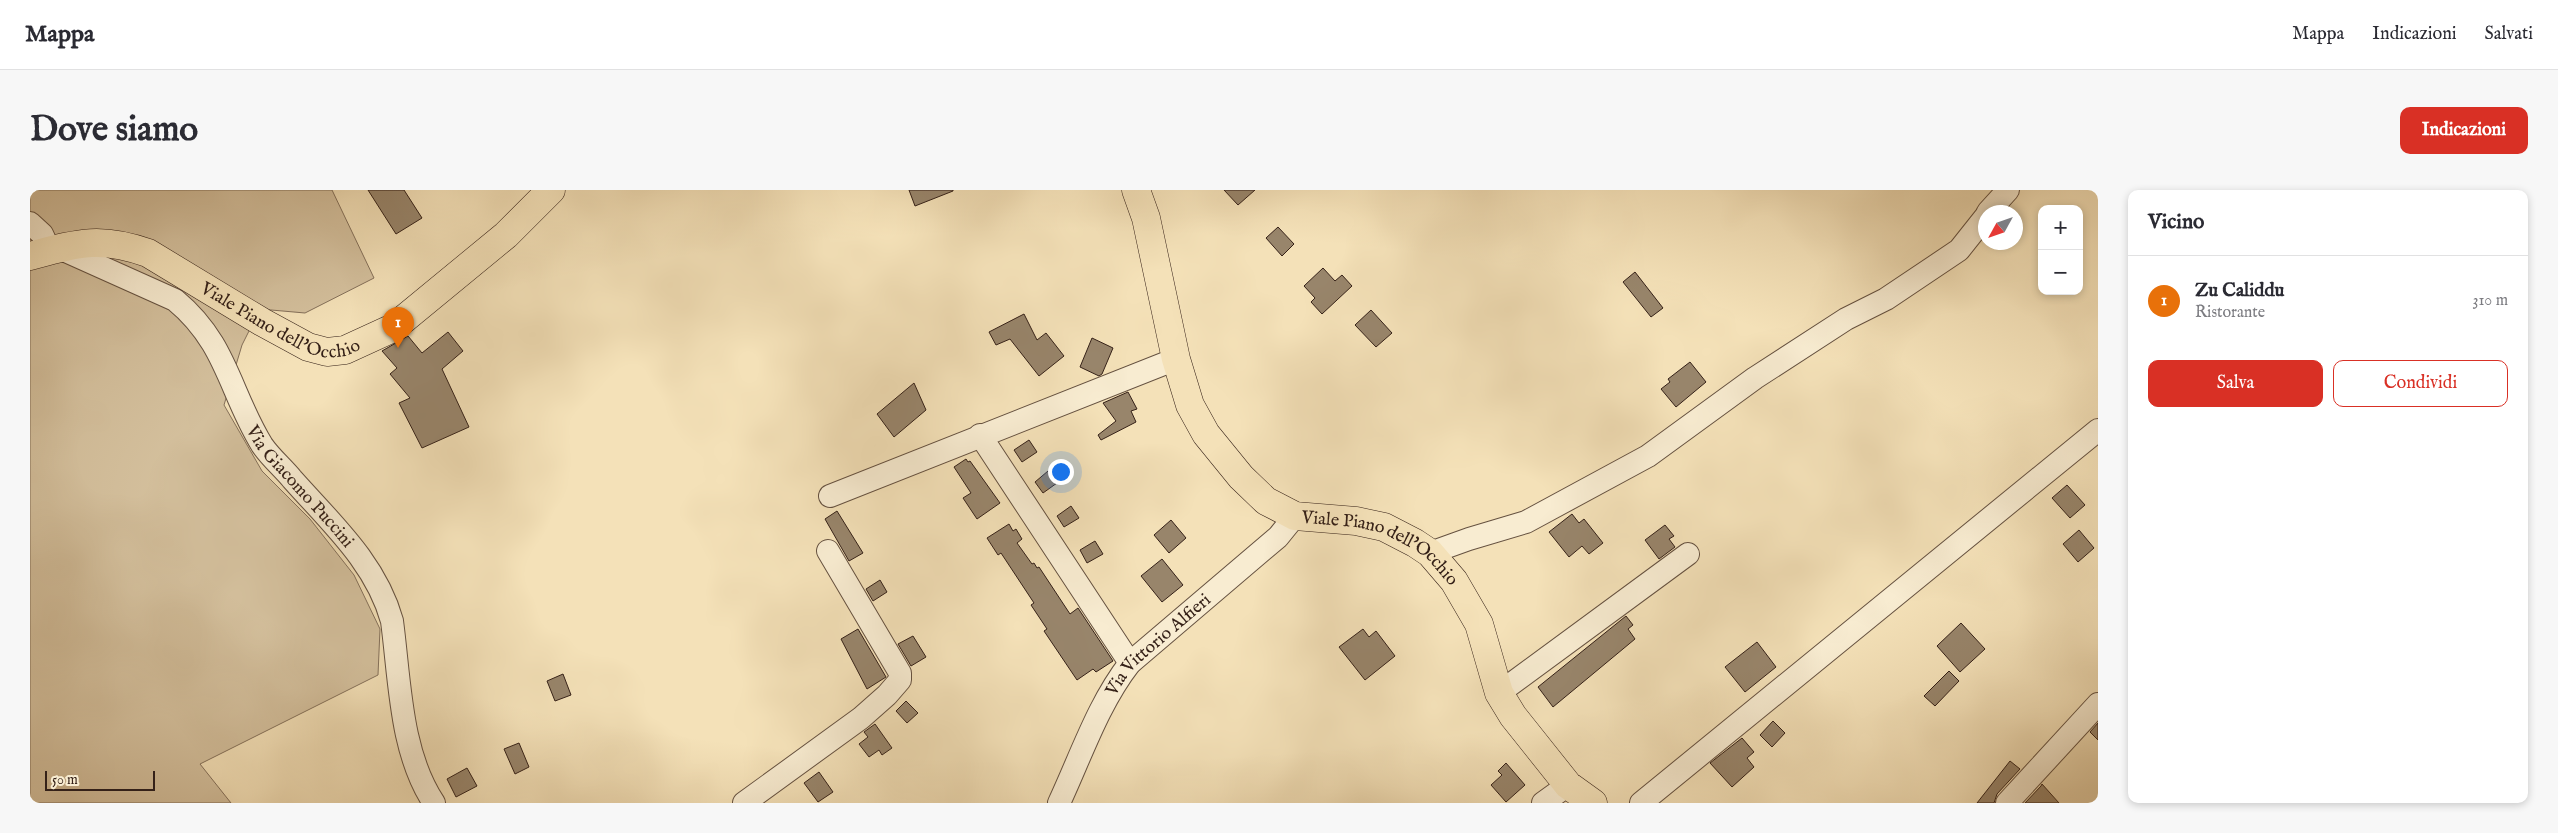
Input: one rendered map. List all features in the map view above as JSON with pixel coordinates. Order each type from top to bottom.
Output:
[{"type":"main road","name":"Viale Piano dell'Occhio","points":[[46,252],[98,242],[117,243],[148,253],[262,322],[308,347],[327,352],[346,350],[393,328],[506,235],[551,190]]},
{"type":"main road","name":"Viale Piano dell'Occhio","points":[[1136,190],[1146,218],[1176,358],[1190,405],[1212,442],[1240,477],[1266,501],[1295,516],[1356,521],[1384,527],[1430,553],[1454,581],[1475,616],[1499,694],[1513,716],[1568,785],[1593,803]]},
{"type":"street","points":[[1994,205],[2008,190]]},
{"type":"street","points":[[30,224],[42,234],[46,252]]},
{"type":"street","points":[[1430,553],[1468,539],[1526,522],[1648,456],[1755,378],[1846,319],[1886,300],[1959,250],[1978,226]]},
{"type":"street","name":"Via Giacomo Puccini","points":[[46,252],[175,300],[191,313],[216,346],[263,446],[368,566],[386,601],[392,621],[411,757],[424,787],[434,803]]},
{"type":"street","points":[[830,496],[1176,358]]},
{"type":"street","points":[[1642,803],[2098,430]]},
{"type":"street","points":[[980,435],[1130,663]]},
{"type":"street","name":"Via Vittorio Alfieri","points":[[1059,803],[1103,707],[1118,679],[1130,663],[1278,537],[1295,516]]},
{"type":"street","points":[[744,803],[861,718],[887,695],[900,680],[900,673],[828,552]]},
{"type":"street","points":[[1499,694],[1688,554]]},
{"type":"street","points":[[2007,803],[2098,704]]},
{"type":"street","points":[[1543,803],[1568,785]]},
{"type":"shaded area","points":[[30,190],[332,190],[374,278],[305,313],[260,309],[242,345],[224,405],[262,471],[310,519],[354,575],[380,629],[378,675],[200,764],[231,803],[30,803]]},
{"type":"building","points":[[368,190],[404,190],[422,218],[396,234]]},
{"type":"building","points":[[909,190],[953,190],[953,191],[915,206]]},
{"type":"building","points":[[1224,190],[1255,190],[1238,205]]},
{"type":"building","points":[[1278,227],[1294,244],[1282,256],[1266,238]]},
{"type":"building","points":[[1323,268],[1335,281],[1342,275],[1352,286],[1322,314],[1311,302],[1315,298],[1304,286]]},
{"type":"building","points":[[1635,272],[1663,308],[1651,317],[1623,282]]},
{"type":"building","points":[[1371,310],[1392,333],[1376,347],[1355,325]]},
{"type":"building","points":[[1024,314],[1037,340],[1046,333],[1064,356],[1039,376],[1010,339],[996,345],[989,332]]},
{"type":"building","points":[[448,332],[463,351],[442,369],[469,427],[422,448],[399,403],[410,398],[390,374],[397,368],[382,351],[408,336],[422,353]]},
{"type":"building","points":[[1092,338],[1113,348],[1102,374],[1099,376],[1080,367]]},
{"type":"building","points":[[1690,362],[1706,382],[1676,407],[1661,389],[1670,382],[1668,379]]},
{"type":"building","points":[[914,383],[926,410],[894,437],[877,414]]},
{"type":"building","points":[[1128,392],[1137,409],[1131,411],[1136,422],[1101,440],[1098,435],[1116,421],[1103,403]]},
{"type":"building","points":[[1029,440],[1037,452],[1022,462],[1014,450]]},
{"type":"building","points":[[966,459],[968,462],[970,461],[1000,503],[977,519],[963,498],[971,493],[954,467]]},
{"type":"building","points":[[1048,471],[1057,483],[1043,493],[1035,482]]},
{"type":"building","points":[[2067,485],[2085,505],[2070,518],[2052,498]]},
{"type":"building","points":[[1071,506],[1079,518],[1064,527],[1057,516]]},
{"type":"building","points":[[837,511],[863,553],[849,561],[825,519]]},
{"type":"building","points":[[1572,514],[1579,523],[1584,519],[1603,543],[1589,554],[1582,546],[1569,557],[1549,532]]},
{"type":"building","points":[[1171,520],[1186,538],[1169,553],[1154,535]]},
{"type":"building","points":[[1009,524],[1013,531],[1016,529],[1022,539],[1017,543],[1032,564],[1034,563],[1037,568],[1039,567],[1070,614],[1078,608],[1113,661],[1096,672],[1093,669],[1077,680],[1044,631],[1047,629],[1031,605],[1034,603],[1001,553],[998,555],[987,538]]},
{"type":"building","points":[[1665,525],[1674,536],[1669,539],[1675,547],[1659,559],[1645,540]]},
{"type":"building","points":[[2079,530],[2094,548],[2078,562],[2063,544]]},
{"type":"building","points":[[1095,541],[1103,554],[1087,563],[1080,550]]},
{"type":"building","points":[[1162,559],[1183,585],[1162,602],[1141,576]]},
{"type":"building","points":[[880,580],[887,592],[873,601],[866,589]]},
{"type":"building","points":[[1626,616],[1633,625],[1628,629],[1635,639],[1553,707],[1538,687]]},
{"type":"building","points":[[1961,623],[1985,649],[1960,672],[1937,646]]},
{"type":"building","points":[[858,629],[886,677],[867,689],[841,639]]},
{"type":"building","points":[[1363,629],[1369,637],[1376,631],[1395,656],[1365,680],[1339,647]]},
{"type":"building","points":[[913,636],[926,657],[911,666],[898,644]]},
{"type":"building","points":[[1757,642],[1776,667],[1745,692],[1725,667]]},
{"type":"building","points":[[1949,671],[1959,681],[1935,706],[1924,696]]},
{"type":"building","points":[[563,674],[571,695],[555,701],[547,681]]},
{"type":"building","points":[[906,701],[918,713],[907,723],[896,711]]},
{"type":"building","points":[[1773,721],[1785,733],[1772,747],[1760,735]]},
{"type":"building","points":[[2098,723],[2098,740],[2090,732]]},
{"type":"building","points":[[875,724],[892,748],[882,755],[879,750],[869,757],[859,744],[868,737],[864,732]]},
{"type":"building","points":[[1742,738],[1754,752],[1747,758],[1754,767],[1732,787],[1710,763]]},
{"type":"building","points":[[519,743],[529,767],[515,774],[504,749]]},
{"type":"building","points":[[2010,761],[2020,769],[1997,794],[1994,803],[1977,803]]},
{"type":"building","points":[[1506,763],[1525,785],[1506,802],[1491,785],[1502,775],[1498,771]]},
{"type":"building","points":[[467,768],[477,786],[456,797],[447,779]]},
{"type":"building","points":[[819,772],[833,792],[818,802],[804,783]]},
{"type":"building","points":[[2042,784],[2059,803],[2025,803],[2041,786]]},
{"type":"place","name":"Zu Caliddu","points":[[398,348]]}]
